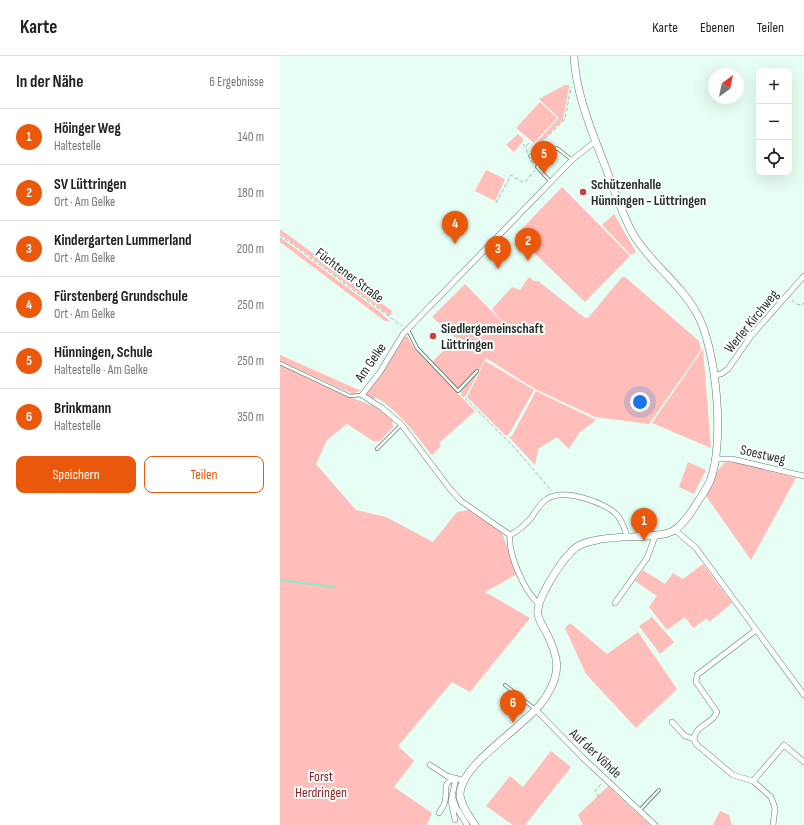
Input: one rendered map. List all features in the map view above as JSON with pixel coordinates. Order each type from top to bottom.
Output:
[{"type":"street","points":[[475,825],[464,808],[461,799],[461,790],[465,781],[486,753],[537,711],[549,692],[556,674],[556,654],[537,614],[539,604],[558,569],[571,552],[579,545],[611,537],[656,534],[675,530],[688,518],[709,485],[714,470],[718,444],[714,375],[709,342],[697,312],[678,288],[651,260],[632,232],[621,210],[580,96],[574,56]]},
{"type":"street","name":"Am Gelke","points":[[510,535],[461,501],[450,489],[401,424],[382,408],[362,395],[380,372],[399,340],[408,330],[572,160],[596,141]]},
{"type":"street","name":"Werler Kirchweg","points":[[714,375],[721,374],[728,369],[751,336],[804,276]]},
{"type":"street","name":"Soestweg","points":[[716,459],[732,458],[804,476]]},
{"type":"street","points":[[539,604],[533,599],[524,584],[512,554],[509,542],[510,535],[530,519],[545,500],[556,495],[580,497],[595,501],[610,509],[618,516],[627,536]]},
{"type":"street","points":[[675,530],[696,548],[804,695]]},
{"type":"street","points":[[615,603],[647,558],[656,534]]},
{"type":"street","points":[[756,630],[697,676],[696,682],[717,712],[713,718],[697,731],[694,739],[696,744],[737,777],[753,780],[771,797],[774,803],[775,816],[773,825]]},
{"type":"street","name":"Auf der Vöhde","points":[[537,711],[562,738],[655,825]]},
{"type":"street","points":[[672,722],[685,736],[694,739]]},
{"type":"street","points":[[753,780],[784,745],[804,762]]},
{"type":"street","points":[[430,765],[447,776],[465,781]]},
{"type":"street","points":[[455,820],[452,810],[452,795],[456,778]]},
{"type":"street","points":[[439,813],[445,802],[446,786],[449,780],[456,778]]},
{"type":"street","points":[[452,795],[456,807],[467,825]]},
{"type":"lane","points":[[551,182],[537,167],[557,148],[572,160]]},
{"type":"lane","points":[[408,330],[417,348],[458,391],[477,371]]},
{"type":"lane","points":[[280,363],[350,396],[362,395]]},
{"type":"lane","points":[[377,449],[401,424]]},
{"type":"lane","points":[[505,685],[537,711]]},
{"type":"lane","points":[[640,810],[659,790]]},
{"type":"path","points":[[528,156],[565,119],[571,86]]},
{"type":"path","points":[[526,146],[530,142]]},
{"type":"path","points":[[522,144],[526,146]]},
{"type":"path","points":[[496,203],[511,175],[522,182],[526,181],[537,167],[528,156],[526,146]]},
{"type":"path","name":"Füchtener Straße","points":[[280,235],[408,330]]},
{"type":"path","points":[[787,296],[796,304],[802,305],[804,303]]},
{"type":"path","points":[[458,391],[513,446],[556,495]]},
{"type":"path","points":[[600,797],[595,791],[606,779]]},
{"type":"green space","points":[[565,85],[569,85],[569,87],[563,120],[536,147],[534,145],[559,118],[539,99]]},
{"type":"green space","points":[[540,102],[557,118],[534,143],[516,128]]},
{"type":"green space","points":[[518,134],[524,140],[514,152],[506,145]]},
{"type":"green space","points":[[486,170],[505,179],[495,201],[475,191]]},
{"type":"green space","points":[[562,187],[630,256],[585,302],[516,235]]},
{"type":"green space","points":[[614,214],[636,252],[631,255],[602,225]]},
{"type":"green space","points":[[280,229],[392,311],[390,316],[280,234]]},
{"type":"green space","points":[[280,237],[375,308],[390,321],[385,321],[382,319],[280,242]]},
{"type":"green space","points":[[529,277],[534,281],[538,281],[585,318],[589,317],[622,277],[625,277],[699,341],[701,350],[649,424],[595,417],[535,389],[486,358],[465,397],[432,362],[456,338],[432,317],[465,284],[506,326],[492,309],[512,287],[520,290]]},
{"type":"green space","points":[[407,336],[414,348],[475,411],[439,443],[441,446],[432,455],[413,431],[392,409],[375,397],[373,400],[367,397],[366,393],[403,338]]},
{"type":"green space","points":[[703,349],[711,448],[652,423]]},
{"type":"green space","points":[[280,355],[362,390],[353,394],[280,361]]},
{"type":"green space","points":[[485,361],[534,390],[509,434],[506,436],[467,397]]},
{"type":"green space","name":"Forst Herdringen","points":[[280,365],[337,392],[374,407],[392,419],[393,427],[380,441],[373,441],[347,424],[327,440],[316,464],[356,510],[386,517],[433,542],[457,512],[469,510],[502,533],[517,574],[485,592],[530,618],[470,692],[452,682],[398,746],[414,761],[394,787],[432,813],[427,825],[280,825]]},
{"type":"green space","points":[[536,391],[596,420],[579,433],[569,449],[557,437],[538,449],[535,465],[509,437],[512,436]]},
{"type":"green space","points":[[731,461],[796,478],[751,560],[706,496],[718,470],[724,463]]},
{"type":"green space","points":[[688,462],[706,470],[694,494],[679,487]]},
{"type":"green space","points":[[703,564],[732,603],[709,622],[707,618],[693,628],[685,617],[667,630],[649,607],[657,596],[635,581],[643,570],[665,584],[673,573],[683,579]]},
{"type":"green space","points":[[652,617],[674,642],[660,654],[639,626]]},
{"type":"green space","points":[[570,623],[607,654],[638,632],[677,689],[636,728],[586,674],[565,628]]},
{"type":"green space","points":[[551,751],[571,767],[525,825],[513,825],[486,806],[510,776],[523,787]]},
{"type":"green space","points":[[608,786],[650,825],[583,825],[578,815]]},
{"type":"green space","points":[[720,811],[729,815],[732,825],[713,825]]},
{"type":"waterway","points":[[280,580],[334,587]]},
{"type":"place","name":"Hünningen, Schule","points":[[544,174]]},
{"type":"place","name":"Schützenhalle Hünningen - Lüttringen","points":[[583,192]]},
{"type":"place","name":"Fürstenberg Grundschule","points":[[455,244]]},
{"type":"place","name":"SV Lüttringen","points":[[528,261]]},
{"type":"place","name":"Kindergarten Lummerland","points":[[498,269]]},
{"type":"place","name":"Siedlergemeinschaft Lüttringen","points":[[433,336]]},
{"type":"place","name":"Höinger Weg","points":[[644,541]]},
{"type":"place","name":"Brinkmann","points":[[513,723]]}]
